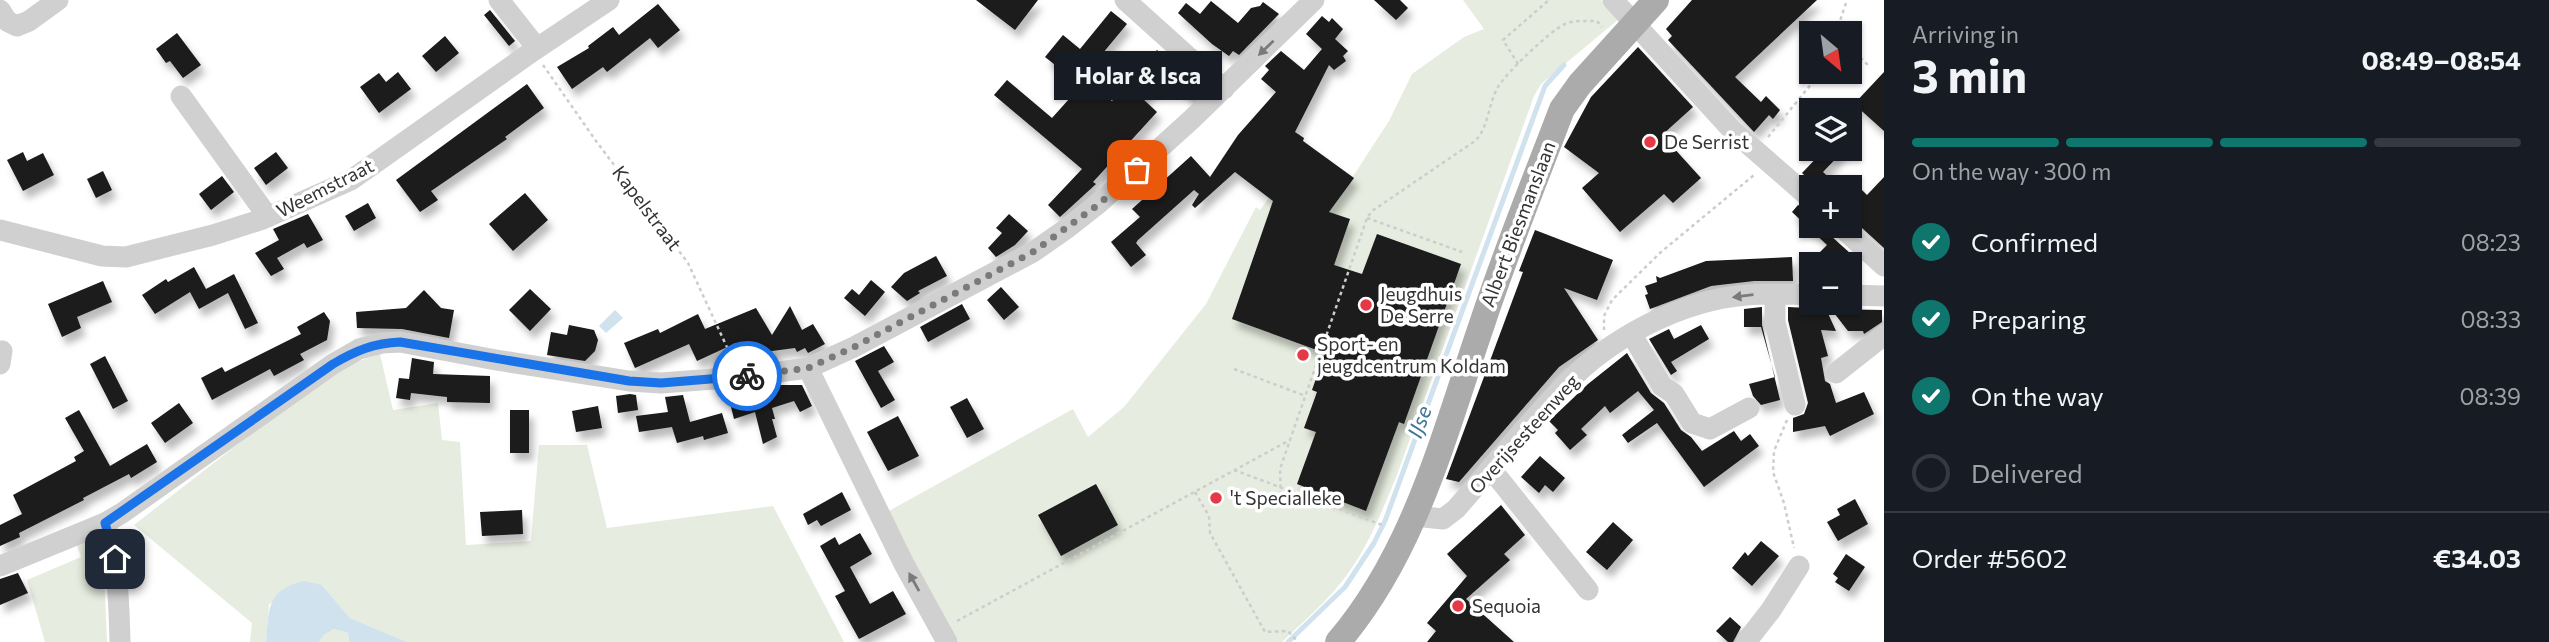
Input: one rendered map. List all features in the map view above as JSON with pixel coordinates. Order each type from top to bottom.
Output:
[{"type":"main road","name":"Albert Biesmanslaan","points":[[1415,516],[1487,309],[1562,109],[1580,84],[1656,0]]},
{"type":"main road","points":[[1338,642],[1369,602],[1397,555],[1415,516]]},
{"type":"street","points":[[0,10],[7,21],[17,26],[29,21],[58,0]]},
{"type":"street","points":[[499,0],[535,49]]},
{"type":"street","name":"Weemstraat","points":[[0,230],[102,256],[126,257],[214,235],[268,217],[351,180],[535,49],[609,0]]},
{"type":"street","points":[[1125,0],[1224,89]]},
{"type":"street","points":[[0,566],[105,523],[333,364],[359,349],[382,343],[400,342],[509,363],[629,381],[661,383],[741,377],[808,368],[854,347],[1033,252],[1099,204],[1224,89],[1314,0]]},
{"type":"street","points":[[1613,0],[1732,130],[1799,188]]},
{"type":"street","points":[[181,96],[268,217]]},
{"type":"street","points":[[1853,238],[1884,266]]},
{"type":"street","points":[[1775,294],[1775,321],[1795,405]]},
{"type":"street","name":"Overijsesteenweg","points":[[1415,516],[1443,519],[1456,509],[1566,384],[1604,351],[1675,312],[1709,302],[1746,295],[1799,295]]},
{"type":"street","points":[[1862,295],[1884,296]]},
{"type":"street","points":[[1632,335],[1662,386],[1674,394],[1692,423],[1710,429],[1749,408]]},
{"type":"street","points":[[1836,373],[1884,335]]},
{"type":"street","points":[[808,368],[904,564],[944,636]]},
{"type":"street","points":[[1491,469],[1588,590]]},
{"type":"street","points":[[105,523],[119,585],[120,642]]},
{"type":"street","points":[[1746,642],[1771,610],[1799,566]]},
{"type":"path","points":[[1518,64],[1503,40],[1549,0]]},
{"type":"path","points":[[1840,21],[1847,0]]},
{"type":"path","points":[[1281,502],[1280,469],[1367,218],[1372,211],[1479,137],[1497,88],[1518,64],[1564,25],[1597,21],[1603,27]]},
{"type":"path","name":"Kapelstraat","points":[[535,49],[596,141],[688,263],[741,377]]},
{"type":"path","points":[[1862,59],[1868,65]]},
{"type":"path","points":[[1604,351],[1604,316],[1612,300],[1764,156],[1813,84]]},
{"type":"path","points":[[1367,218],[1462,252]]},
{"type":"path","points":[[1234,369],[1304,395]]},
{"type":"path","points":[[1795,405],[1774,451],[1773,472],[1784,503],[1799,566]]},
{"type":"path","points":[[944,636],[1290,440]]},
{"type":"path","points":[[1234,470],[1387,527]]},
{"type":"path","points":[[1195,492],[1209,516],[1210,533],[1265,632],[1288,631],[1298,642]]},
{"type":"shaded area","name":"Sport- en jeugdcentrum Koldam","points":[[1463,0],[1601,0],[1620,18],[1541,84],[1534,96],[1397,475],[1370,537],[1342,582],[1282,642],[958,642],[887,512],[1073,409],[1088,437],[1124,407],[1206,304],[1256,207],[1260,210],[1287,173],[1335,204],[1389,121],[1412,74],[1464,37],[1484,29]]},
{"type":"shaded area","points":[[380,354],[393,410],[438,403],[442,440],[460,442],[466,545],[531,541],[539,445],[587,445],[607,528],[773,506],[844,642],[407,642],[350,618],[322,585],[269,604],[266,642],[250,642],[252,623],[134,525],[335,369]]},
{"type":"shaded area","points":[[90,539],[103,549],[107,642],[45,642],[27,580],[81,557],[76,543]]},
{"type":"shaded area","points":[[334,629],[348,633],[349,642],[319,642],[324,635]]},
{"type":"water","points":[[615,310],[623,318],[606,333],[599,326]]},
{"type":"water","points":[[304,581],[322,585],[350,618],[407,642],[349,642],[348,633],[334,629],[319,642],[266,642],[269,611],[276,596],[282,590]]},
{"type":"building","points":[[976,0],[1038,0],[1015,30]]},
{"type":"building","points":[[1374,0],[1400,0],[1408,8],[1396,20]]},
{"type":"building","points":[[1692,0],[1817,0],[1735,77],[1761,102],[1766,96],[1780,110],[1773,119],[1769,115],[1754,132],[1668,40],[1672,36],[1666,29]]},
{"type":"building","points":[[1211,1],[1238,23],[1251,8],[1260,6],[1263,2],[1279,14],[1239,55],[1233,51],[1229,56],[1178,13],[1186,3],[1200,14]]},
{"type":"building","points":[[658,4],[680,30],[658,48],[650,38],[607,72],[603,67],[572,89],[557,67],[589,48],[588,46],[613,27],[619,35]]},
{"type":"building","points":[[490,10],[515,41],[509,46],[484,15]]},
{"type":"building","points":[[1111,11],[1127,24],[1078,83],[1045,57],[1063,35],[1080,49]]},
{"type":"building","points":[[1322,16],[1329,22],[1332,18],[1343,29],[1335,39],[1348,51],[1343,56],[1346,61],[1334,70],[1329,65],[1295,132],[1304,138],[1303,141],[1354,178],[1329,212],[1350,219],[1334,265],[1362,274],[1377,234],[1461,264],[1404,424],[1399,422],[1366,511],[1297,484],[1316,432],[1304,428],[1317,392],[1312,390],[1325,353],[1232,319],[1273,201],[1235,172],[1195,208],[1192,205],[1199,194],[1194,190],[1138,240],[1136,243],[1146,255],[1131,267],[1111,242],[1140,217],[1132,209],[1191,156],[1210,177],[1238,135],[1276,92],[1261,79],[1269,70],[1265,66],[1281,51],[1304,70],[1322,49],[1306,34]]},
{"type":"building","points":[[177,33],[201,65],[183,78],[170,61],[166,63],[156,49]]},
{"type":"building","points":[[445,36],[459,53],[436,72],[422,56]]},
{"type":"building","points":[[1638,47],[1693,107],[1662,135],[1701,178],[1673,203],[1664,194],[1620,232],[1582,188],[1599,173],[1564,147],[1591,97]]},
{"type":"building","points":[[1157,50],[1202,91],[1193,100],[1165,75],[1143,99],[1157,112],[1093,182],[1096,184],[1060,217],[1048,205],[1082,169],[994,95],[1007,80],[1052,118],[1087,79],[1112,101]]},
{"type":"building","points":[[398,72],[411,89],[379,113],[360,87],[379,73],[386,82]]},
{"type":"building","points":[[1884,72],[1884,131],[1862,111],[1862,98],[1860,98]]},
{"type":"building","points":[[527,84],[544,108],[505,137],[507,139],[431,191],[438,200],[420,212],[396,180]]},
{"type":"building","points":[[23,152],[27,161],[43,153],[54,175],[23,191],[7,160]]},
{"type":"building","points":[[276,152],[288,168],[266,185],[254,168]]},
{"type":"building","points":[[1814,161],[1834,161],[1823,172],[1826,175],[1802,173]]},
{"type":"building","points":[[103,171],[112,190],[96,198],[87,179]]},
{"type":"building","points":[[222,176],[234,192],[211,210],[199,194]]},
{"type":"building","points":[[1884,177],[1884,248],[1862,228],[1862,190],[1867,195]]},
{"type":"building","points":[[525,193],[548,220],[513,251],[489,224]]},
{"type":"building","points":[[368,203],[376,218],[354,231],[345,216]]},
{"type":"building","points":[[1799,206],[1799,219],[1792,212]]},
{"type":"building","points":[[308,214],[323,240],[307,248],[304,243],[277,258],[284,269],[271,276],[255,253],[279,240],[273,229]]},
{"type":"building","points":[[1009,214],[1028,231],[1015,245],[996,257],[988,248],[1002,233],[996,228]]},
{"type":"building","points":[[1535,230],[1613,260],[1597,300],[1564,288],[1598,340],[1559,367],[1459,482],[1446,479],[1523,272],[1519,271]]},
{"type":"building","points":[[1820,238],[1833,238],[1849,252],[1820,252],[1827,245]]},
{"type":"building","points":[[936,256],[947,276],[918,291],[920,293],[907,301],[891,287],[904,273]]},
{"type":"building","points":[[1792,257],[1793,281],[1754,281],[1711,286],[1650,309],[1645,295],[1648,294],[1645,286],[1657,282],[1656,276],[1660,278],[1706,261]]},
{"type":"building","points":[[194,267],[206,289],[234,274],[258,323],[245,329],[228,293],[199,309],[190,292],[155,314],[142,295],[166,279],[168,282]]},
{"type":"building","points":[[871,280],[885,292],[865,316],[844,298],[852,289],[859,295]]},
{"type":"building","points":[[103,281],[112,302],[77,317],[81,328],[62,337],[48,304]]},
{"type":"building","points":[[1001,287],[1019,307],[1004,320],[987,300]]},
{"type":"building","points":[[530,289],[551,309],[530,331],[509,310]]},
{"type":"building","points":[[424,290],[441,308],[454,310],[449,338],[402,329],[357,328],[356,312],[406,308]]},
{"type":"building","points":[[962,304],[970,319],[928,342],[920,327]]},
{"type":"building","points":[[790,306],[802,330],[813,324],[825,344],[808,353],[805,348],[797,352],[795,348],[742,355],[736,343],[697,361],[689,344],[635,368],[624,343],[658,329],[660,333],[698,314],[705,329],[756,308],[772,335]]},
{"type":"building","points":[[1762,307],[1762,325],[1771,364],[1761,327],[1744,327],[1744,309]]},
{"type":"building","points":[[1788,307],[1799,308],[1799,315],[1829,315],[1836,331],[1821,330],[1828,356],[1821,358],[1825,381],[1830,384],[1836,403],[1864,392],[1874,414],[1830,436],[1825,426],[1793,432],[1793,418],[1804,414],[1808,403],[1788,320]]},
{"type":"building","points":[[1862,310],[1882,310],[1882,322],[1864,334],[1863,331],[1848,331],[1836,315],[1862,315]]},
{"type":"building","points":[[324,312],[330,321],[327,340],[300,354],[304,360],[274,376],[270,369],[212,400],[201,378],[222,367],[225,372],[301,334],[297,327]]},
{"type":"building","points":[[569,325],[594,330],[598,340],[595,351],[585,361],[547,355],[551,332],[567,335]]},
{"type":"building","points":[[1701,325],[1709,339],[1671,362],[1677,371],[1671,375],[1649,339],[1669,329],[1674,339]]},
{"type":"building","points":[[884,346],[894,362],[878,371],[895,400],[881,408],[855,361]]},
{"type":"building","points":[[1627,353],[1651,393],[1664,403],[1681,430],[1691,437],[1702,451],[1734,431],[1741,441],[1750,434],[1759,446],[1704,487],[1657,423],[1628,443],[1622,435],[1654,410],[1638,391],[1610,413],[1605,406],[1581,429],[1587,435],[1570,450],[1555,433],[1558,430],[1549,421],[1588,384]]},
{"type":"building","points":[[105,356],[128,401],[113,409],[90,364]]},
{"type":"building","points":[[412,358],[434,362],[433,374],[490,376],[490,403],[447,402],[447,397],[411,393],[410,400],[396,398],[399,378],[409,379]]},
{"type":"building","points":[[1775,377],[1780,400],[1761,405],[1753,396],[1749,384]]},
{"type":"building","points":[[802,385],[812,406],[800,412],[794,401],[772,408],[777,437],[763,444],[755,412],[734,419],[727,391]]},
{"type":"building","points":[[636,395],[638,410],[618,413],[616,396]]},
{"type":"building","points":[[683,395],[690,422],[722,413],[728,433],[704,440],[703,436],[677,443],[672,427],[639,432],[636,416],[668,412],[665,397]]},
{"type":"building","points":[[967,398],[984,429],[967,438],[950,407]]},
{"type":"building","points":[[179,403],[193,423],[165,443],[151,423]]},
{"type":"building","points":[[598,406],[602,428],[576,432],[572,411]]},
{"type":"building","points":[[79,410],[110,466],[147,444],[157,462],[131,478],[129,474],[83,498],[84,500],[19,533],[20,537],[0,546],[0,525],[22,514],[13,495],[76,461],[74,457],[84,451],[65,418]]},
{"type":"building","points":[[510,410],[529,410],[529,453],[510,453]]},
{"type":"building","points":[[898,416],[919,456],[888,471],[867,432]]},
{"type":"building","points":[[1540,456],[1565,478],[1553,492],[1545,485],[1539,493],[1521,477]]},
{"type":"building","points":[[1096,484],[1118,525],[1061,556],[1038,515]]},
{"type":"building","points":[[842,492],[851,510],[821,526],[817,520],[808,525],[803,514]]},
{"type":"building","points":[[1855,499],[1868,524],[1838,541],[1827,522],[1840,515],[1837,509]]},
{"type":"building","points":[[1501,505],[1525,535],[1504,554],[1510,560],[1466,599],[1514,642],[1427,642],[1436,631],[1427,623],[1467,576],[1447,554]]},
{"type":"building","points":[[522,510],[523,534],[482,536],[480,512]]},
{"type":"building","points":[[1613,522],[1633,540],[1607,570],[1586,552]]},
{"type":"building","points":[[860,533],[872,554],[850,567],[870,604],[893,591],[906,614],[859,639],[835,596],[845,591],[820,546],[835,537],[839,545]]},
{"type":"building","points":[[1761,541],[1779,556],[1752,586],[1732,568],[1745,552],[1748,556]]},
{"type":"building","points":[[1846,554],[1865,567],[1849,591],[1835,582],[1838,578],[1833,574]]},
{"type":"building","points":[[18,573],[28,593],[0,605],[0,579]]},
{"type":"building","points":[[1730,617],[1741,627],[1733,642],[1728,642],[1716,631]]},
{"type":"waterway","name":"IJse","points":[[1288,642],[1345,587],[1385,521],[1545,86],[1564,65]]},
{"type":"way so far","points":[[747,376],[808,368],[854,347],[1033,252],[1099,204],[1137,170]]},
{"type":"place","name":"De Serrist","points":[[1650,142]]},
{"type":"place","name":"Holar & Isca","points":[[1137,170]]},
{"type":"place","name":"Jeugdhuis De Serre","points":[[1366,305]]},
{"type":"place","name":"Sport- en jeugdcentrum Koldam","points":[[1303,355]]},
{"type":"place","name":"'t Specialleke","points":[[1216,498]]},
{"type":"place","name":"Sequoia","points":[[1458,606]]},
{"type":"route","points":[[115,559],[105,523],[333,364],[359,349],[400,342],[629,381],[661,383],[747,376]]}]
